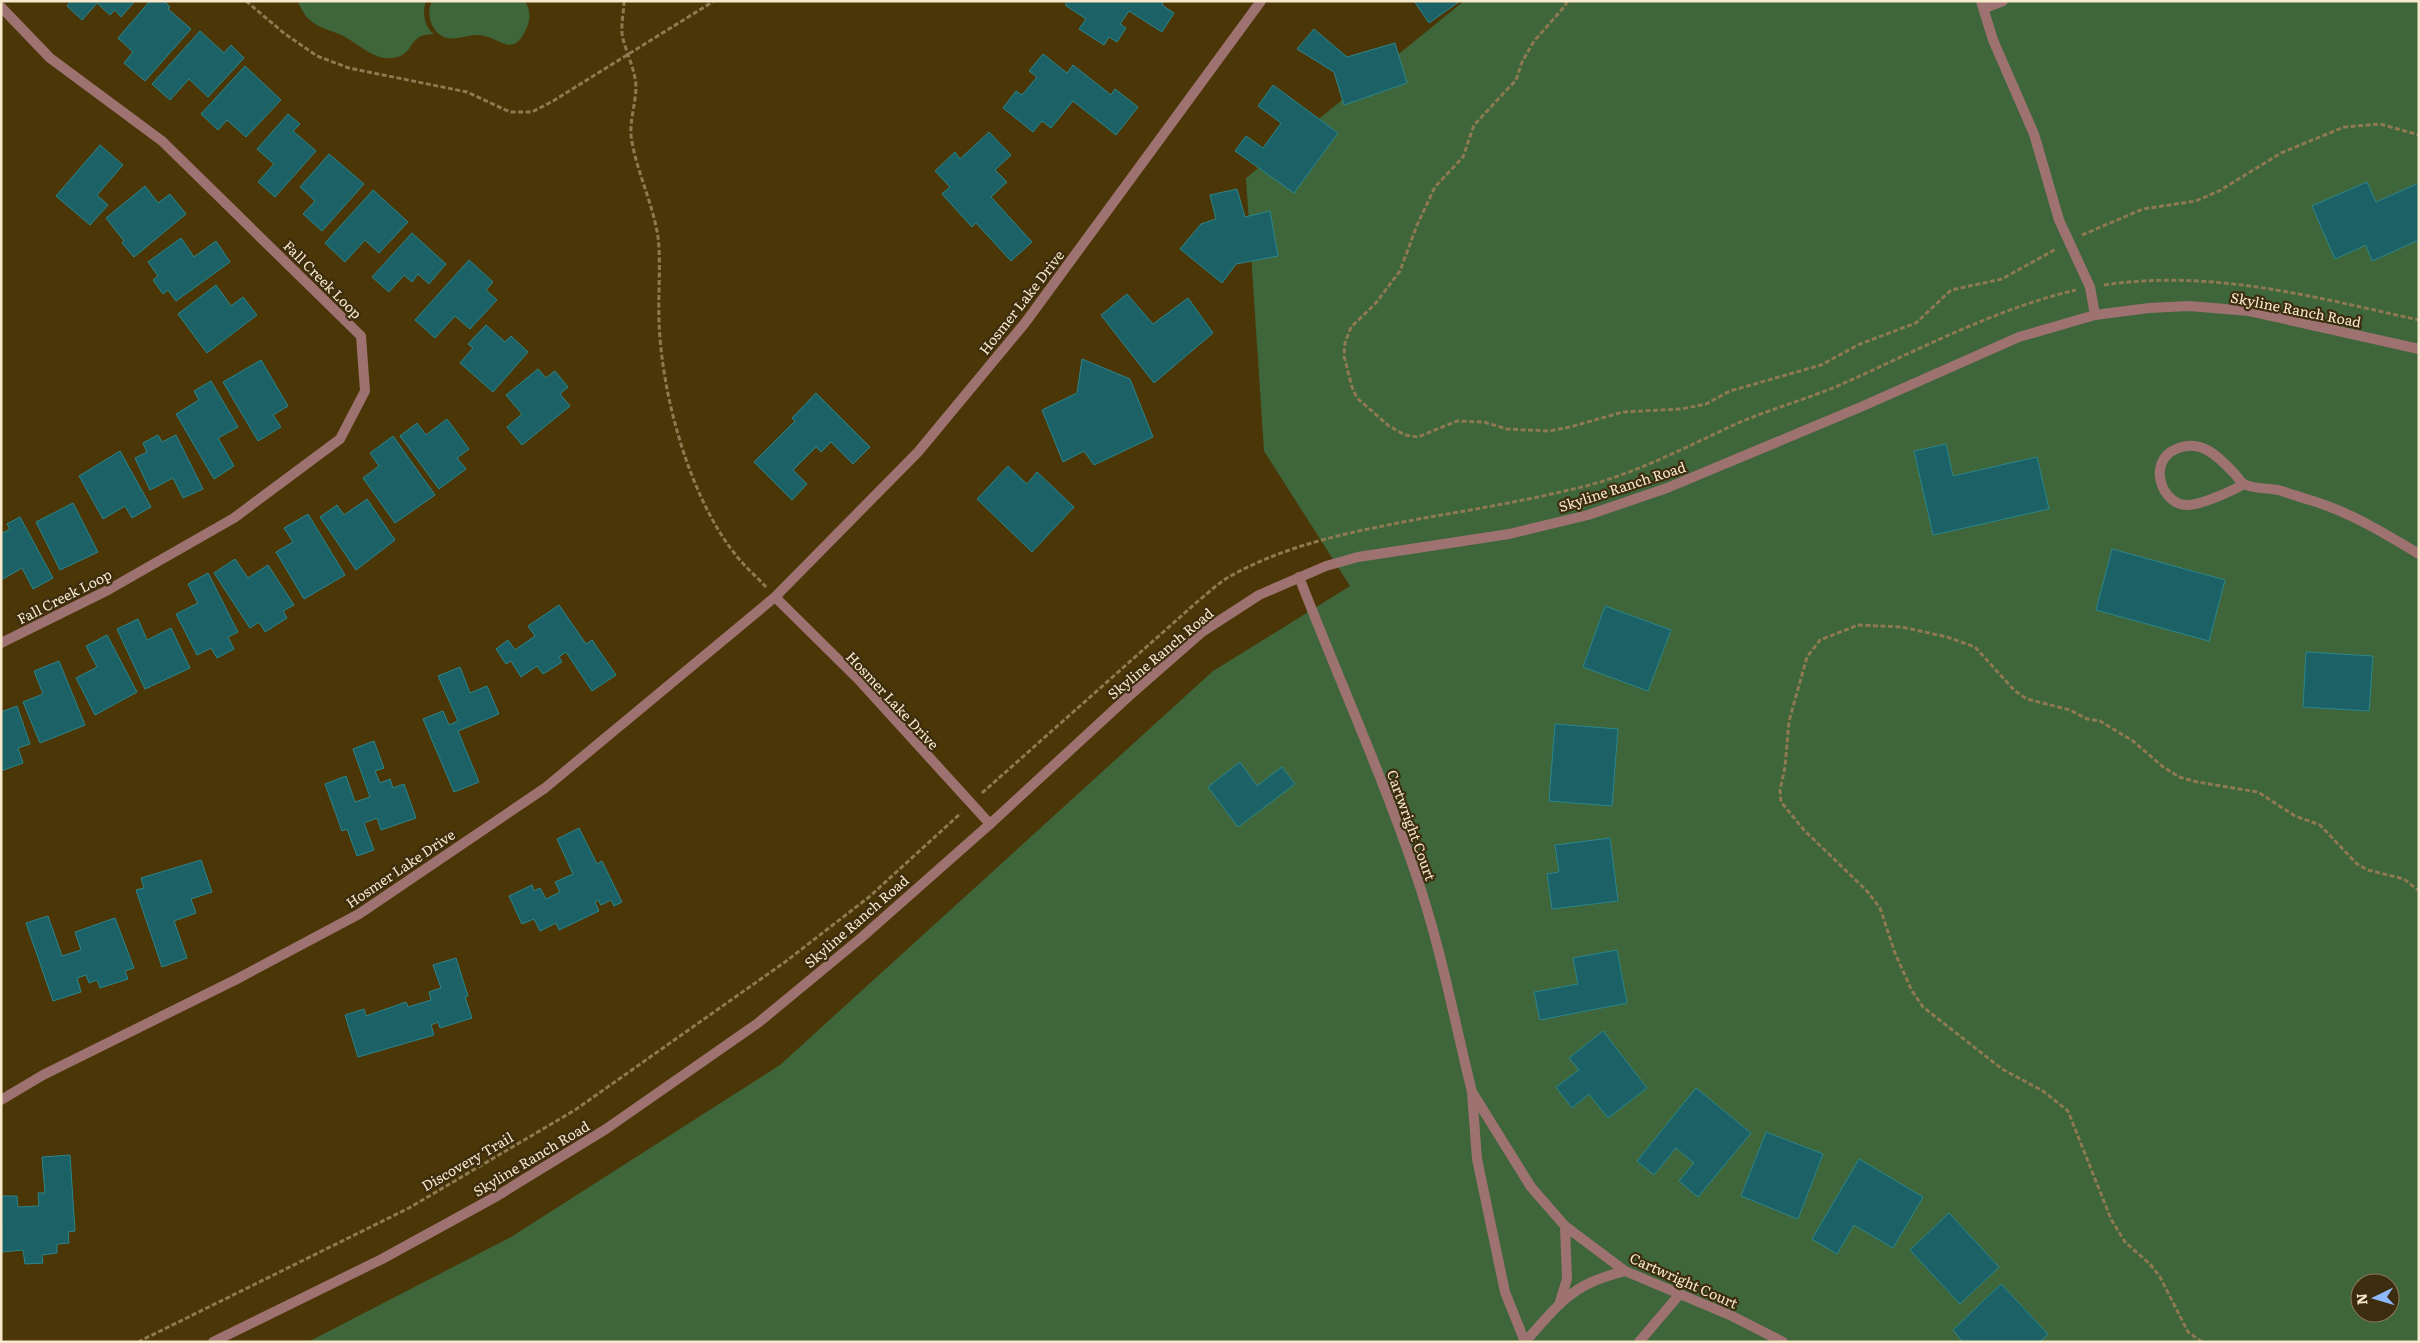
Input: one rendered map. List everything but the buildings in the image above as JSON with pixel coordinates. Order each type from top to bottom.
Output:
[{"type":"street","name":"Hosmer Lake Drive","points":[[1,1100],[43,1075],[237,979],[359,914],[546,788],[774,597],[918,452],[1025,323],[1261,1]]},
{"type":"street","points":[[2004,1],[1983,5],[1993,40],[2034,134],[2059,220],[2090,287],[2095,315]]},
{"type":"street","name":"Fall Creek Loop","points":[[1,7],[50,58],[162,141],[361,336],[365,391],[340,440],[234,518],[108,590],[1,643]]},
{"type":"street","name":"Skyline Ranch Road","points":[[213,1342],[382,1259],[497,1196],[606,1129],[758,1023],[861,938],[1202,632],[1259,595],[1299,577],[1358,557],[1509,534],[1588,515],[1667,488],[1863,406],[2019,337],[2095,315],[2149,308],[2189,306],[2249,311],[2419,349]]},
{"type":"street","points":[[2244,484],[2207,501],[2186,506],[2172,499],[2160,483],[2158,470],[2168,452],[2183,446],[2197,444],[2218,458],[2244,484],[2296,496],[2362,520],[2419,554]]},
{"type":"street","name":"Cartwright Court","points":[[1299,577],[1344,694],[1372,758],[1416,874],[1446,984],[1472,1092],[1477,1159],[1505,1292],[1525,1342]]},
{"type":"street","name":"Hosmer Lake Drive","points":[[774,597],[858,679],[990,824]]},
{"type":"street","name":"Cartwright Court","points":[[1472,1092],[1532,1187],[1565,1226],[1625,1271],[1732,1316],[1783,1342]]},
{"type":"street","points":[[1559,1304],[1567,1279],[1565,1226]]},
{"type":"street","points":[[1525,1342],[1559,1304],[1590,1282],[1625,1271]]},
{"type":"street","points":[[1640,1342],[1679,1295]]},
{"type":"path","points":[[246,1],[285,34],[317,56],[349,68],[467,92],[510,112],[532,112],[629,55],[714,1]]},
{"type":"path","points":[[624,1],[622,37],[629,55],[636,86],[632,111],[631,140],[638,167],[651,202],[658,238],[659,321],[666,388],[679,436],[704,502],[734,553],[774,597]]},
{"type":"path","points":[[1567,1],[1565,6],[1534,41],[1522,62],[1516,80],[1474,125],[1463,157],[1435,187],[1417,225],[1400,271],[1375,304],[1351,327],[1345,343],[1344,356],[1352,387],[1357,398],[1389,426],[1405,434],[1418,436],[1456,421],[1484,422],[1506,429],[1548,431],[1570,428],[1623,412],[1682,409],[1706,404],[1730,391],[1821,365],[1860,344],[1883,338],[1916,323],[1951,290],[2002,279],[2070,242],[2143,209],[2196,201],[2219,191],[2281,153],[2344,128],[2380,124],[2419,135]]},
{"type":"path","points":[[2202,1342],[2188,1332],[2160,1277],[2150,1264],[2126,1242],[2111,1219],[2068,1111],[2044,1091],[2002,1069],[1923,1007],[1912,991],[1895,953],[1880,908],[1867,891],[1804,830],[1781,802],[1780,790],[1786,767],[1789,721],[1807,657],[1820,640],[1858,625],[1902,627],[1947,637],[1975,647],[2015,691],[2027,699],[2070,710],[2087,719],[2100,721],[2133,742],[2162,766],[2179,777],[2197,782],[2258,792],[2295,816],[2320,825],[2357,864],[2368,870],[2404,879],[2419,891]]},
{"type":"path","name":"Discovery Trail","points":[[138,1342],[409,1208],[475,1170],[575,1110],[785,962]]},
{"type":"green space","points":[[297,1],[426,1],[425,19],[428,27],[434,34],[416,39],[408,50],[400,56],[383,58],[376,56],[337,33],[313,23],[306,16]]},
{"type":"green space","points":[[432,1],[525,1],[529,11],[529,20],[522,37],[517,43],[511,45],[478,35],[447,38],[437,32],[431,23],[429,12]]},
{"type":"green space","points":[[1464,1],[2419,1],[2419,1342],[308,1342],[511,1237],[780,1065],[1213,671],[1350,586],[1264,451],[1246,178]]}]
